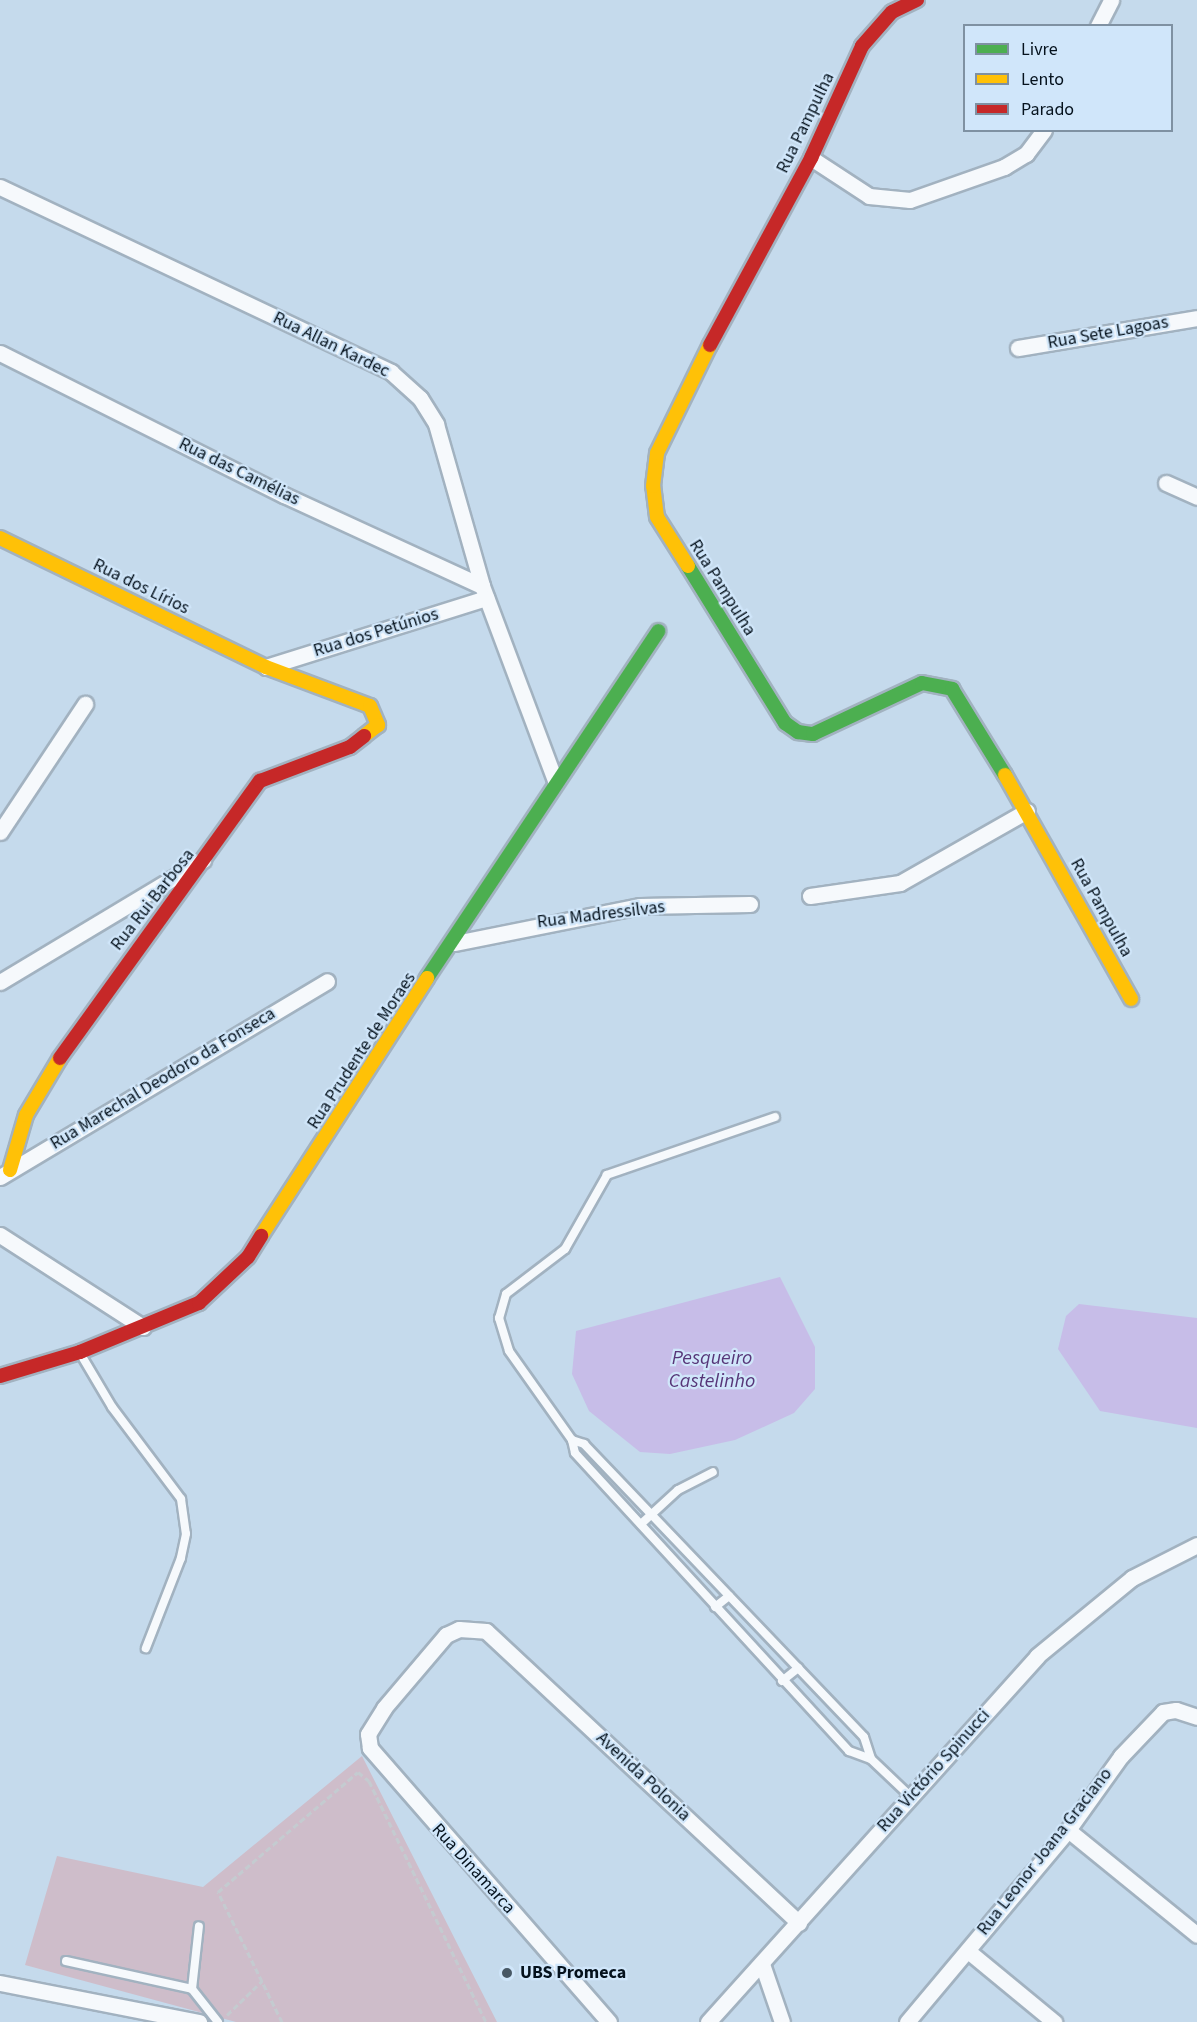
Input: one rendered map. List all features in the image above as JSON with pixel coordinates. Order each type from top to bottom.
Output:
[{"type":"street","name":"Rua Pampulha","points":[[917,0],[874,27],[811,158],[657,453],[652,486],[657,517],[785,723],[813,734],[922,683],[942,683],[952,689],[1028,811],[1131,999]]},
{"type":"street","points":[[1099,24],[1112,0]]},
{"type":"street","points":[[811,158],[869,196],[910,200],[1004,166],[1026,154],[1042,132]]},
{"type":"street","name":"Rua Allan Kardec","points":[[0,187],[391,372],[420,398],[436,424],[484,592],[555,780]]},
{"type":"street","name":"Rua Sete Lagoas","points":[[1018,348],[1197,318]]},
{"type":"street","name":"Rua das Camélias","points":[[0,353],[484,592]]},
{"type":"street","points":[[1166,483],[1197,497]]},
{"type":"street","name":"Rua dos Lírios","points":[[0,538],[266,668]]},
{"type":"street","name":"Rua dos Petúnios","points":[[266,668],[484,592]]},
{"type":"street","name":"Rua Prudente de Moraes","points":[[0,1376],[80,1352],[199,1303],[248,1257],[455,943],[555,780],[658,631]]},
{"type":"street","name":"Rua Rui Barbosa","points":[[5,1173],[26,1115],[70,1041],[211,855],[227,823],[260,781],[376,732],[377,714],[266,668]]},
{"type":"street","points":[[0,832],[86,704]]},
{"type":"street","points":[[810,896],[900,883],[1028,811]]},
{"type":"street","points":[[0,982],[211,855]]},
{"type":"street","name":"Rua Madressilvas","points":[[455,943],[640,906],[750,904]]},
{"type":"street","name":"Rua Marechal Deodoro da Fonseca","points":[[5,1173],[327,981]]},
{"type":"street","points":[[0,1235],[143,1327]]},
{"type":"street","name":"Rua Victório Spinucci","points":[[714,2021],[762,1964],[1037,1656],[1132,1578],[1191,1547]]},
{"type":"street","name":"Avenida Polonia","points":[[384,1708],[446,1635],[459,1629],[486,1631],[799,1923]]},
{"type":"street","name":"Rua Dinamarca","points":[[384,1708],[368,1734],[377,1761],[609,2022]]},
{"type":"street","name":"Rua Leonor Joana Graciano","points":[[907,2022],[1068,1830],[1121,1756],[1164,1712],[1176,1710],[1197,1717]]},
{"type":"street","points":[[1068,1830],[1197,1935]]},
{"type":"street","points":[[968,1951],[1054,2022]]},
{"type":"street","points":[[762,1964],[782,2022]]},
{"type":"street","points":[[0,1983],[199,2022]]},
{"type":"lane","points":[[775,1117],[607,1174],[565,1249],[506,1294],[499,1318],[509,1351],[572,1440],[575,1453],[782,1681],[849,1751],[872,1759],[911,1797]]},
{"type":"lane","points":[[80,1352],[112,1407],[181,1499],[186,1534],[181,1558],[146,1648]]},
{"type":"lane","points":[[572,1440],[584,1444],[864,1737],[872,1759]]},
{"type":"lane","points":[[641,1524],[651,1513],[713,1472]]},
{"type":"lane","points":[[715,1607],[729,1596]]},
{"type":"lane","points":[[782,1681],[798,1668]]},
{"type":"lane","points":[[192,1989],[199,1926]]},
{"type":"lane","points":[[66,1961],[192,1989],[219,2022]]},
{"type":"path","points":[[282,2022],[218,1892],[358,1772],[369,1781],[486,2022]]},
{"type":"path","points":[[219,2022],[262,1981]]},
{"type":"shaded area","points":[[362,1756],[497,2022],[236,2022],[25,1965],[57,1856],[203,1887]]},
{"type":"water","name":"Pesqueiro Castelinho","points":[[780,1277],[815,1347],[815,1389],[794,1413],[735,1440],[670,1454],[640,1452],[589,1411],[572,1374],[576,1331]]},
{"type":"water","points":[[1079,1304],[1197,1318],[1197,1428],[1100,1411],[1058,1349],[1066,1316]]},
{"type":"traffic: fast","points":[[688,566],[785,723],[798,732],[813,734],[922,683],[952,689],[1005,775]]},
{"type":"traffic: fast","points":[[427,978],[658,631]]},
{"type":"traffic: slow","points":[[688,566],[657,517],[653,486],[657,453],[710,345]]},
{"type":"traffic: slow","points":[[0,538],[266,667],[370,706],[378,725],[364,736]]},
{"type":"traffic: slow","points":[[1005,775],[1131,999]]},
{"type":"traffic: slow","points":[[261,1236],[427,978]]},
{"type":"traffic: slow","points":[[10,1170],[26,1115],[60,1058]]},
{"type":"traffic: jam","points":[[710,345],[811,158],[862,46],[892,12],[917,0]]},
{"type":"traffic: jam","points":[[60,1058],[260,781],[350,747],[364,736]]},
{"type":"traffic: jam","points":[[0,1376],[80,1352],[199,1303],[248,1257],[261,1236]]},
{"type":"place","name":"UBS Promeca","points":[[507,1973]]}]
